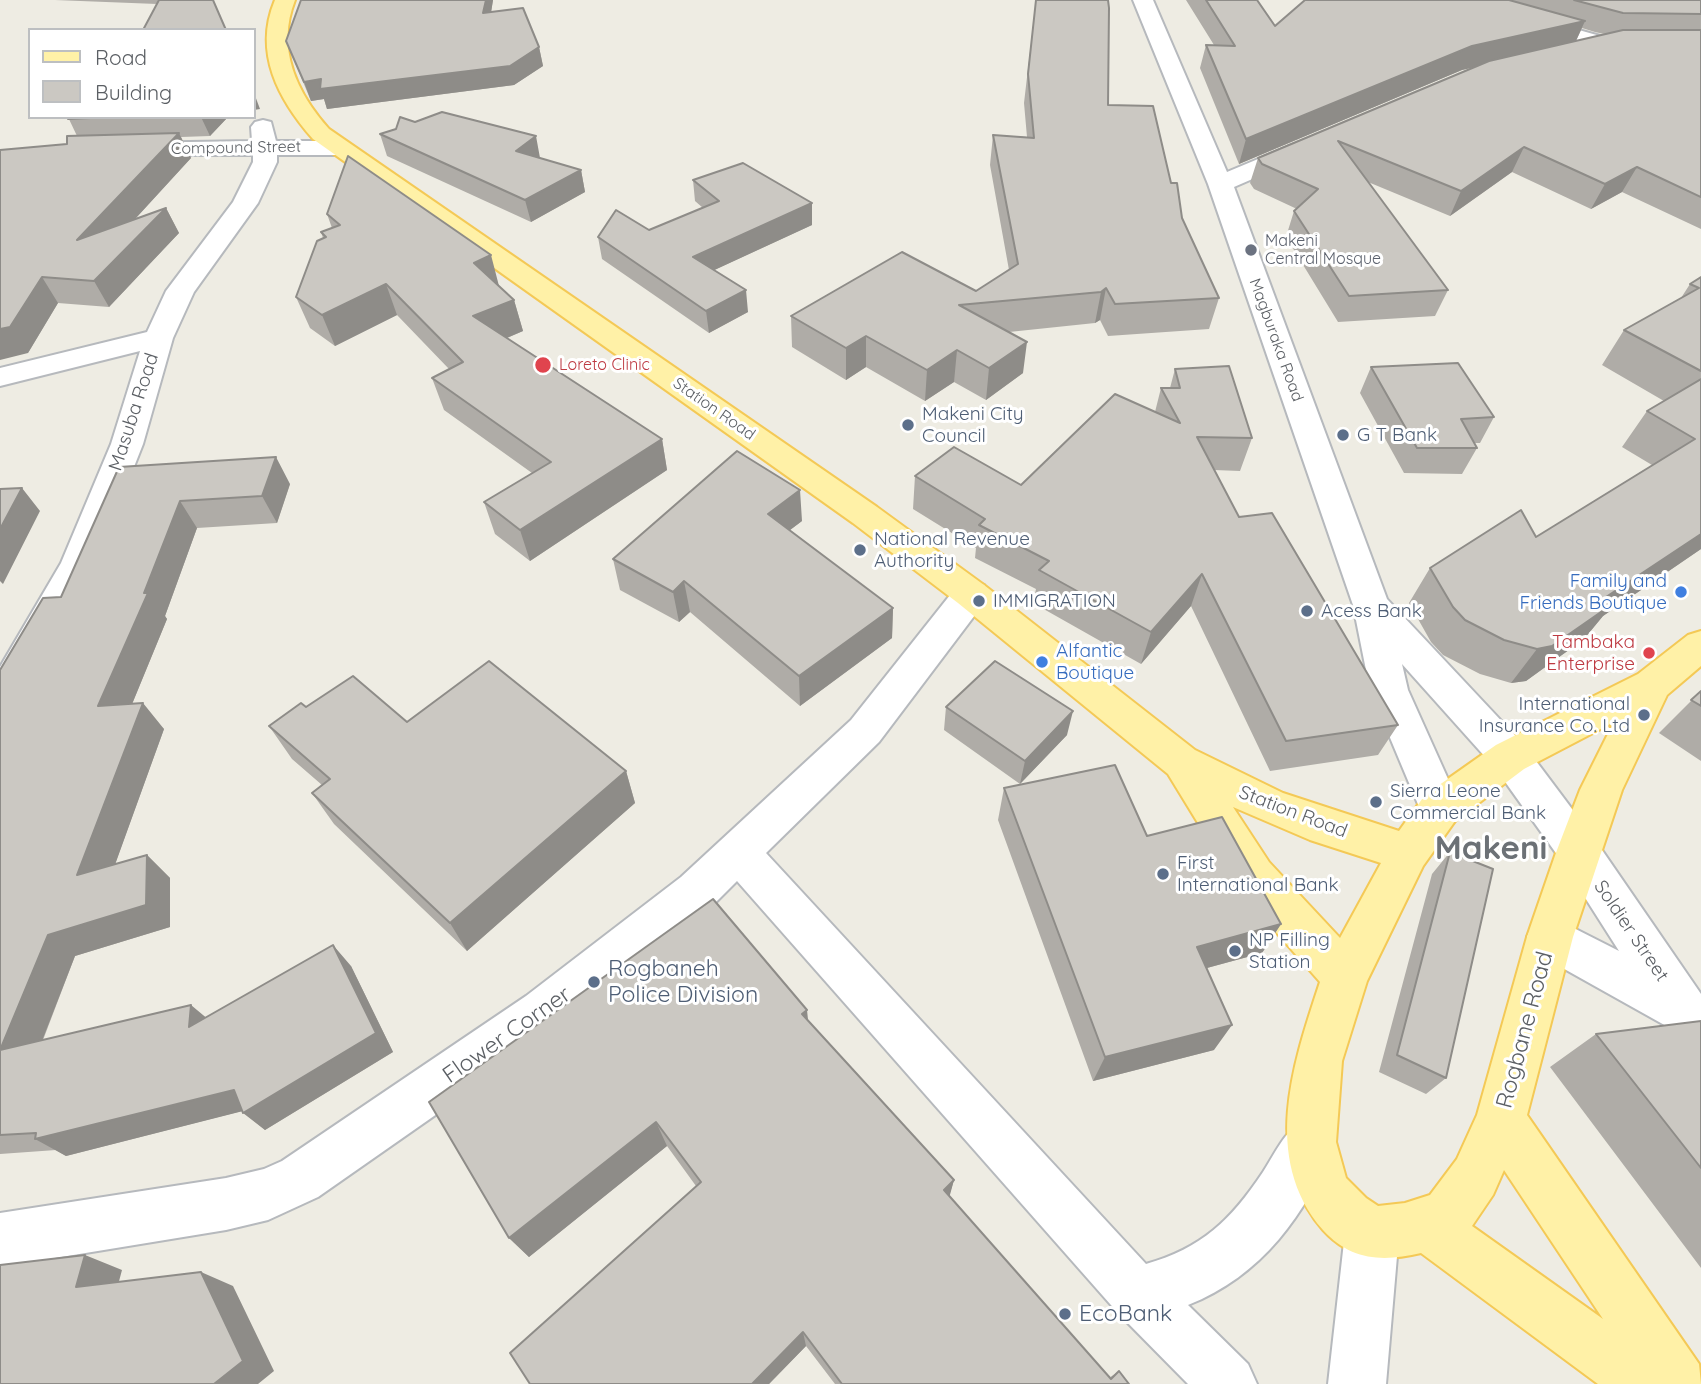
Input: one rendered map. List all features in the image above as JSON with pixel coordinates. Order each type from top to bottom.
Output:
[{"type":"main road","name":"Station Road","points":[[285,0],[275,27],[285,81],[306,120],[340,148],[854,508],[971,594],[1181,762],[1238,792],[1279,809],[1408,853]]},
{"type":"main road","points":[[1501,1120],[1461,1199],[1449,1214],[1427,1225],[1372,1233],[1347,1217],[1328,1196],[1316,1170],[1311,1142],[1318,1061],[1345,976],[1408,853],[1440,808],[1510,757],[1652,685],[1701,645]]},
{"type":"main road","name":"Rogbane Road","points":[[1652,685],[1601,790],[1578,850],[1550,937],[1501,1120],[1679,1384]]},
{"type":"main road","name":"Station Road","points":[[1181,762],[1254,876],[1345,976]]},
{"type":"main road","points":[[1427,1225],[1645,1384]]},
{"type":"street","name":"Magburaka Road","points":[[1143,0],[1220,184],[1371,605],[1389,690],[1440,808]]},
{"type":"street","points":[[1450,0],[1621,45],[1556,56]]},
{"type":"street","name":"Compound Street","points":[[264,138],[306,120]]},
{"type":"street","name":"Compound Street","points":[[106,150],[264,138],[340,148]]},
{"type":"street","name":"Masuba Road","points":[[0,701],[78,563],[127,444],[159,338],[180,291],[245,203],[265,162],[264,138]]},
{"type":"street","points":[[1220,184],[1321,141]]},
{"type":"street","points":[[0,377],[159,338]]},
{"type":"street","name":"Flower Corner","points":[[0,1240],[226,1204],[268,1194],[300,1179],[543,1012],[697,891],[865,731],[971,594]]},
{"type":"street","name":"Magburaka Road","points":[[1371,605],[1510,757],[1578,850]]},
{"type":"street","name":"Soldier Street","points":[[1578,850],[1693,1018]]},
{"type":"street","points":[[738,852],[1137,1294],[1228,1384]]},
{"type":"street","name":"Soldier Street","points":[[1550,937],[1693,1018]]},
{"type":"street","points":[[1137,1294],[1178,1282],[1210,1268],[1243,1239],[1276,1200],[1311,1142]]},
{"type":"street","points":[[1357,1384],[1372,1233]]},
{"type":"building","points":[[159,0],[213,0],[225,28],[144,28]]},
{"type":"building","points":[[301,0],[486,0],[483,13],[523,8],[539,47],[510,66],[320,89],[321,79],[304,82],[286,41]]},
{"type":"building","points":[[1036,0],[1108,0],[1108,105],[1153,106],[1171,183],[1177,183],[1182,218],[1219,298],[1115,304],[1106,288],[1101,292],[959,305],[1027,342],[989,368],[957,350],[927,370],[866,336],[846,348],[791,316],[902,252],[976,291],[1018,264],[993,135],[1034,138],[1028,74]]},
{"type":"building","points":[[1206,0],[1257,0],[1275,26],[1305,0],[1509,0],[1585,21],[1472,46],[1246,139],[1206,45],[1235,46]]},
{"type":"building","points":[[1574,0],[1701,0],[1701,14],[1623,13]]},
{"type":"building","points":[[1623,30],[1701,30],[1701,197],[1637,167],[1605,184],[1524,147],[1461,191],[1338,141],[1448,290],[1349,296],[1294,211],[1318,189],[1262,164],[1258,158],[1489,61]]},
{"type":"building","points":[[442,112],[536,136],[516,151],[581,170],[525,200],[380,134],[396,129],[400,117],[415,122]]},
{"type":"building","points":[[179,133],[77,240],[166,208],[94,281],[42,277],[10,327],[0,329],[0,150],[67,144],[67,136]]},
{"type":"building","points":[[348,156],[491,255],[474,263],[514,300],[473,316],[662,439],[520,530],[484,502],[551,462],[432,378],[463,362],[386,284],[322,315],[296,297],[317,241],[326,237],[321,232],[340,225],[327,214]]},
{"type":"building","points":[[743,163],[812,203],[693,257],[746,290],[706,311],[598,237],[616,210],[649,230],[719,201],[693,180]]},
{"type":"building","points":[[1701,277],[1701,371],[1624,330],[1699,288],[1690,284]]},
{"type":"building","points":[[1458,363],[1494,417],[1461,419],[1477,448],[1417,448],[1371,367]]},
{"type":"building","points":[[1229,366],[1252,438],[1197,437],[1239,517],[1272,513],[1398,725],[1286,741],[1202,574],[1151,632],[1039,570],[1049,561],[979,525],[985,519],[915,476],[954,447],[1021,485],[1115,394],[1180,423],[1161,388],[1180,388],[1175,369]]},
{"type":"building","points":[[1701,379],[1701,534],[1603,599],[1611,605],[1552,646],[1537,649],[1504,640],[1465,620],[1453,607],[1430,568],[1521,510],[1536,537],[1695,439],[1647,411]]},
{"type":"building","points":[[737,451],[800,490],[768,514],[893,608],[799,676],[684,581],[673,592],[613,559]]},
{"type":"building","points":[[276,457],[262,496],[180,501],[144,593],[148,593],[98,706],[143,703],[77,875],[147,855],[146,905],[48,935],[0,1050],[0,670],[43,598],[61,597],[119,467]]},
{"type":"building","points":[[22,488],[0,529],[0,489]]},
{"type":"building","points":[[489,661],[626,771],[450,923],[312,793],[330,779],[269,726],[301,703],[306,707],[353,676],[407,722]]},
{"type":"building","points":[[995,661],[1073,711],[1025,761],[946,707]]},
{"type":"building","points":[[1701,691],[1701,706],[1691,700]]},
{"type":"building","points":[[1115,765],[1147,836],[1222,817],[1281,924],[1197,947],[1232,1025],[1105,1057],[1004,788]]},
{"type":"building","points":[[1450,852],[1493,869],[1446,1078],[1397,1055]]},
{"type":"building","points":[[713,899],[807,1010],[802,1014],[954,1180],[944,1190],[1111,1379],[1119,1371],[1129,1384],[842,1384],[803,1332],[752,1384],[530,1384],[510,1353],[701,1182],[656,1122],[509,1238],[429,1102]]},
{"type":"building","points":[[333,945],[376,1033],[243,1113],[234,1090],[35,1139],[36,1133],[0,1135],[0,1050],[191,1005],[189,1027]]},
{"type":"building","points":[[1701,1021],[1701,1168],[1596,1034]]},
{"type":"building","points":[[85,1255],[76,1287],[201,1272],[243,1361],[214,1384],[0,1384],[0,1265]]},
{"type":"place","name":"Makeni Central Mosque","points":[[1251,250]]},
{"type":"place","name":"Loreto Clinic","points":[[543,365]]},
{"type":"place","name":"Makeni City Council","points":[[908,425]]},
{"type":"place","name":"G T Bank","points":[[1343,435]]},
{"type":"place","name":"National Revenue Authority","points":[[860,550]]},
{"type":"place","name":"Family and Friends Boutique","points":[[1681,592]]},
{"type":"place","name":"IMMIGRATION","points":[[979,601]]},
{"type":"place","name":"Acess Bank","points":[[1307,611]]},
{"type":"place","name":"Tambaka Enterprise","points":[[1649,653]]},
{"type":"place","name":"Alfantic Boutique","points":[[1042,662]]},
{"type":"place","name":"International Insurance Co. Ltd","points":[[1644,715]]},
{"type":"place","name":"Sierra Leone Commercial Bank","points":[[1376,802]]},
{"type":"place","name":"First International Bank","points":[[1163,874]]},
{"type":"place","name":"NP Filling Station","points":[[1235,951]]},
{"type":"place","name":"Rogbaneh Police Division","points":[[594,982]]},
{"type":"place","name":"EcoBank","points":[[1065,1314]]},
{"type":"district","name":"Makeni","points":[[1491,849]]}]
